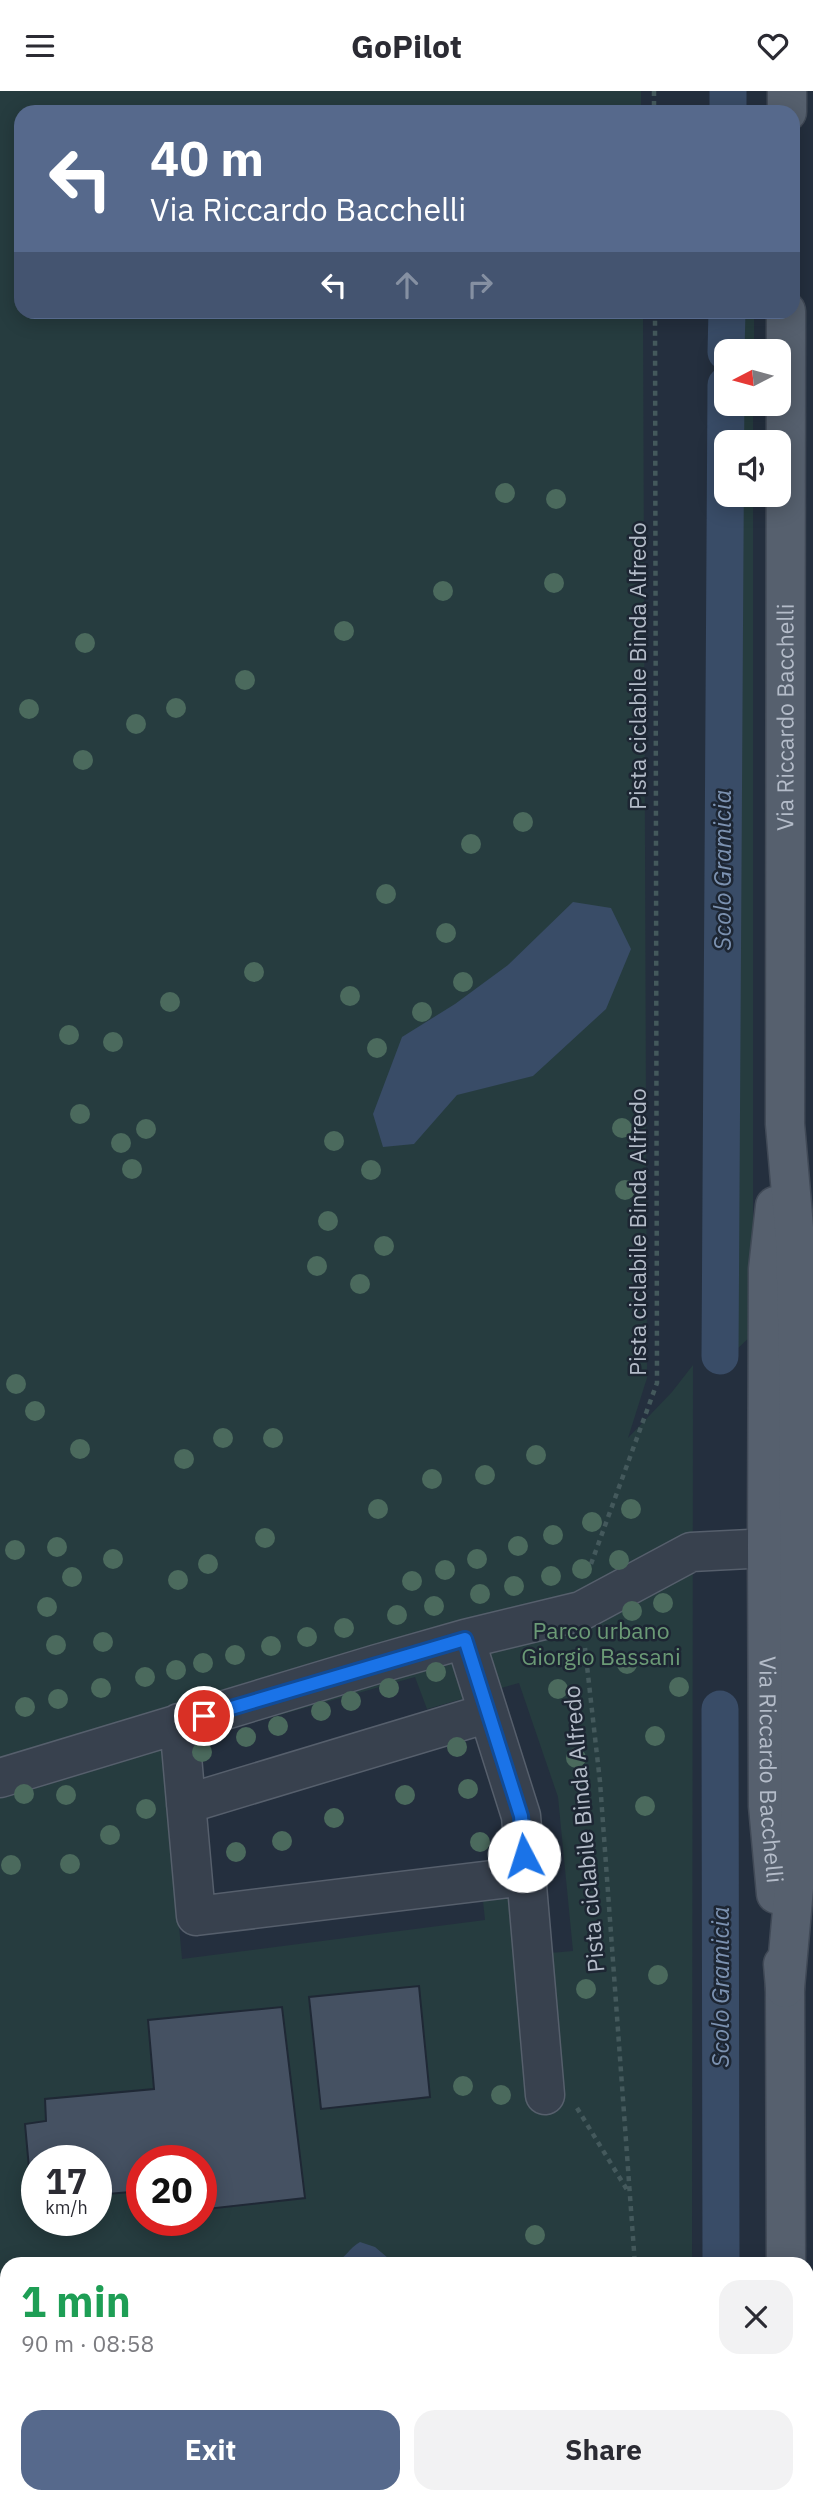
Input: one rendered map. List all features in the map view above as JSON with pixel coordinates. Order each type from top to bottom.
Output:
[{"type":"main road","name":"Via Riccardo Bacchelli","points":[[786,319],[785,1124],[768,1269],[783,1547],[768,1806],[785,1988],[786,2257]]},
{"type":"lane","points":[[0,1777],[465,1639],[581,1611],[691,1552],[783,1547]]},
{"type":"lane","points":[[465,1639],[521,1816],[526,1876],[560,2100]]},
{"type":"lane","points":[[186,1804],[488,1713]]},
{"type":"lane","points":[[179,1723],[196,1916],[526,1876]]},
{"type":"path","name":"Pista ciclabile Binda Alfredo","points":[[634,2257],[600,1782],[581,1611],[586,1577],[657,1383],[655,319]]},
{"type":"path","points":[[560,2100],[630,2193]]},
{"type":"green space","name":"Parco urbano Giorgio Bassani","points":[[0,91],[641,91],[641,105],[14,105],[14,319],[643,319],[647,1378],[628,1438],[672,1392],[693,1365],[692,2257],[0,2257]],"holes":[[[415,1677],[427,1709],[519,1683],[558,1797],[573,1951],[515,1956],[508,1898],[483,1901],[485,1920],[182,1959],[163,1748]]]},
{"type":"green space","points":[[739,319],[754,319],[754,339],[739,339]]},
{"type":"green space","points":[[738,417],[753,417],[753,430],[738,430]]},
{"type":"green space","points":[[738,507],[753,507],[753,1334],[734,1352]]},
{"type":"water","points":[[573,902],[611,908],[631,949],[606,1009],[533,1076],[457,1095],[414,1144],[383,1147],[373,1114],[402,1037],[455,1004],[508,965]]},
{"type":"water","points":[[360,2242],[375,2247],[387,2257],[343,2257]]},
{"type":"building","points":[[419,1986],[430,2097],[321,2109],[309,1997]]},
{"type":"building","points":[[282,2007],[305,2198],[217,2208],[217,2145],[126,2145],[126,2192],[112,2194],[112,2145],[27,2145],[25,2124],[46,2121],[45,2099],[154,2089],[148,2020]]},
{"type":"waterway","name":"Scolo Gramicia","points":[[728,91],[728,105]]},
{"type":"waterway","name":"Scolo Gramicia","points":[[726,339],[727,319]]},
{"type":"waterway","name":"Scolo Gramicia","points":[[720,1356],[726,417]]},
{"type":"waterway","name":"Scolo Gramicia","points":[[720,1709],[721,2257]]},
{"type":"route","points":[[204,1716],[465,1639],[521,1816],[524,1856]]}]
